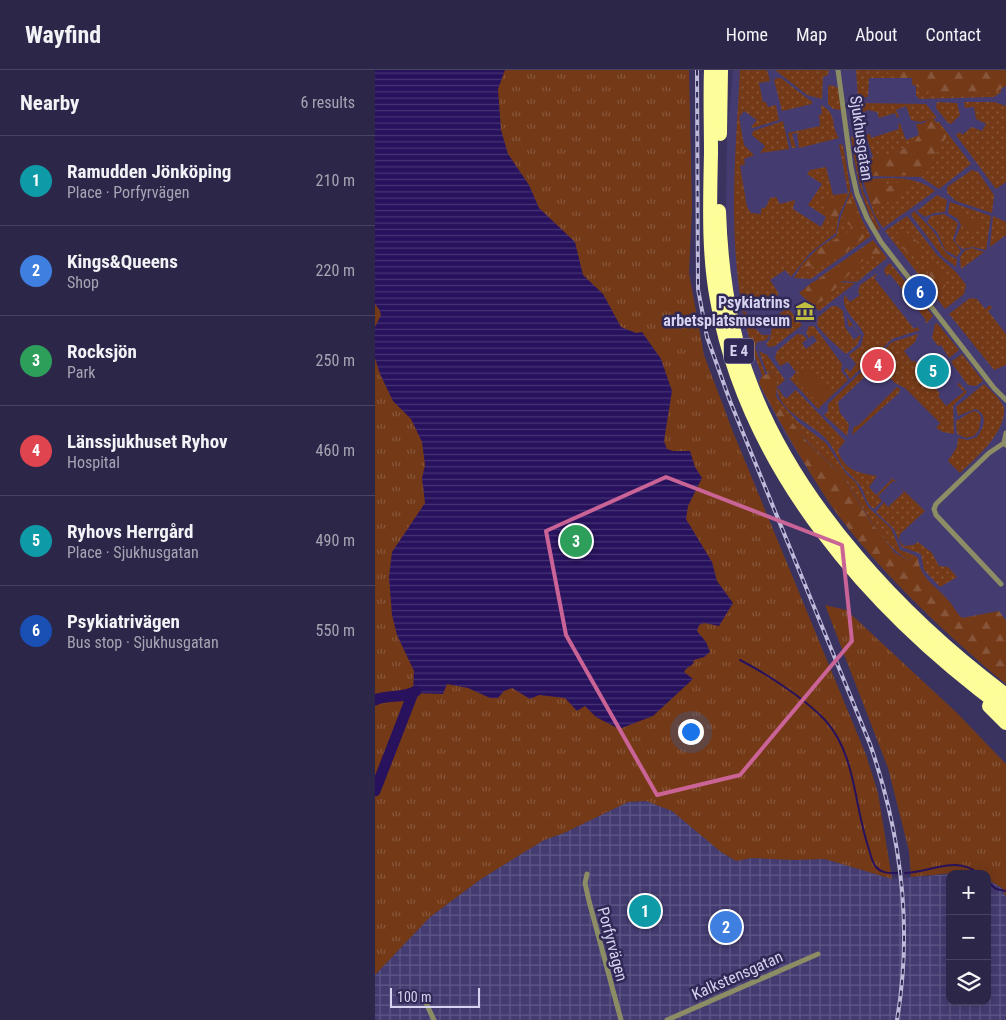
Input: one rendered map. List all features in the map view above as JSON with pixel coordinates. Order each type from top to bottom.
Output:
[{"type":"highway","points":[[721,106],[725,70]]},
{"type":"highway","name":"E 4","points":[[713,71],[721,106],[720,223],[726,296],[742,360],[767,422],[809,492],[869,568],[927,629],[1006,695]]},
{"type":"highway","name":"E 4","points":[[713,71],[710,222],[713,280],[725,342],[744,398],[776,462],[829,539],[885,605],[961,676],[1006,710]]},
{"type":"highway","points":[[961,676],[1006,723]]},
{"type":"street","name":"Sjukhusgatan","points":[[838,70],[851,167],[857,194],[867,218],[898,264],[994,388],[1006,400]]},
{"type":"street","points":[[1001,584],[936,516],[934,509],[936,504],[974,467],[1005,444],[1006,433]]},
{"type":"street","name":"Porfyrvägen","points":[[587,874],[585,883],[589,901],[621,1020]]},
{"type":"street","name":"Kalkstensgatan","points":[[667,1020],[818,954]]},
{"type":"street","points":[[425,1002],[433,1020]]},
{"type":"highlighted area","points":[[666,477],[842,545],[852,641],[740,775],[657,795],[566,635],[546,531]]},
{"type":"shaded area","points":[[375,70],[505,70],[498,89],[501,130],[508,154],[529,185],[539,208],[575,242],[583,275],[603,294],[621,327],[636,333],[642,332],[661,359],[672,391],[664,441],[667,449],[690,451],[695,467],[702,478],[688,506],[686,519],[712,562],[717,581],[733,603],[719,626],[704,623],[699,625],[697,631],[706,642],[710,652],[704,657],[694,660],[693,664],[684,672],[693,679],[653,716],[619,729],[596,717],[585,706],[577,711],[565,698],[539,695],[530,699],[512,688],[504,691],[498,698],[490,698],[468,688],[447,684],[443,694],[413,693],[414,671],[397,635],[392,615],[389,577],[392,552],[425,503],[422,478],[425,465],[422,442],[411,419],[393,401],[380,374],[375,358],[375,327],[381,315],[375,304]]},
{"type":"shaded area","points":[[733,70],[883,70],[897,78],[912,78],[995,92],[1006,86],[1006,684],[919,604],[876,559],[830,503],[785,434],[755,379],[745,351],[731,280],[726,208],[727,138]]},
{"type":"shaded area","points":[[646,801],[672,811],[731,859],[825,859],[892,879],[946,874],[946,1005],[991,1005],[991,881],[1002,888],[1006,897],[1006,1020],[375,1020],[375,975],[430,917],[481,879],[544,840],[564,833],[628,802]]},
{"type":"green space","points":[[375,70],[689,70],[692,208],[689,273],[704,355],[733,432],[866,755],[878,793],[892,879],[825,859],[752,858],[736,861],[721,852],[672,811],[646,801],[628,802],[564,833],[544,840],[481,879],[430,917],[375,975]]},
{"type":"green space","points":[[740,70],[767,70],[770,81],[759,83],[763,102],[766,102],[768,107],[776,105],[779,120],[753,128],[751,127],[757,120],[744,111],[739,117],[744,145],[754,155],[744,159],[745,164],[740,166],[747,207],[751,213],[761,214],[761,209],[766,207],[770,198],[776,197],[780,204],[795,200],[793,209],[821,227],[826,217],[808,205],[822,184],[807,174],[810,170],[826,167],[833,195],[848,193],[839,144],[843,145],[850,187],[850,191],[839,215],[836,233],[810,253],[791,277],[785,270],[770,280],[779,294],[762,307],[759,302],[752,303],[743,309],[750,319],[748,321],[762,335],[770,335],[766,340],[757,342],[755,348],[772,391],[798,422],[826,443],[847,475],[856,482],[868,507],[891,528],[900,550],[914,555],[910,561],[880,534],[843,477],[808,442],[783,413],[769,391],[760,370],[748,335],[741,299],[736,261],[734,183]]},
{"type":"green space","points":[[775,70],[829,70],[828,75],[823,77],[822,99],[807,95]]},
{"type":"green space","points":[[856,70],[883,70],[893,74],[1001,88],[1001,92],[994,97],[919,99],[916,95],[916,86],[912,84],[912,78],[869,78],[868,97],[858,98]]},
{"type":"green space","points":[[883,70],[1006,70],[1006,86],[995,92],[935,95],[912,84],[912,78],[897,78]]},
{"type":"green space","points":[[781,78],[812,102],[812,104],[782,111],[774,80]]},
{"type":"green space","points":[[832,85],[838,88],[841,110],[833,109],[828,104],[828,86]]},
{"type":"green space","points":[[937,102],[957,103],[960,115],[951,124],[948,123],[936,108]]},
{"type":"green space","points":[[964,102],[994,102],[1006,106],[1006,182],[996,189],[956,135],[960,132],[962,135],[972,127],[982,131],[986,124],[976,119],[974,107],[965,108]]},
{"type":"green space","points":[[858,103],[926,104],[937,118],[920,122],[911,120],[906,106],[896,110],[899,117],[897,118],[895,113],[879,118],[877,112],[868,110],[851,118],[854,131],[850,115]]},
{"type":"green space","points":[[821,105],[830,112],[839,138],[799,148],[797,133],[792,134],[796,148],[792,148],[788,133],[820,126],[819,115],[822,114]]},
{"type":"green space","points":[[932,117],[947,136],[921,175],[863,176],[865,167],[871,161],[911,145],[918,137],[921,125]]},
{"type":"green space","points":[[783,121],[789,149],[760,153],[765,146],[752,135],[753,131]]},
{"type":"green space","points":[[939,122],[971,164],[939,189],[921,177],[863,176],[860,164],[873,157],[866,135],[870,134],[871,138],[899,129],[898,124],[900,124],[906,140],[919,135],[916,124]]},
{"type":"green space","points":[[851,136],[854,138],[863,191],[880,230],[876,229],[863,195]]},
{"type":"green space","points":[[972,170],[978,172],[994,195],[992,213],[956,201],[947,193],[947,187]]},
{"type":"green space","points":[[901,178],[919,182],[935,191],[883,228],[874,214],[863,180]]},
{"type":"green space","points":[[868,180],[876,180],[885,188],[898,182],[917,182],[879,208],[871,203],[864,183]]},
{"type":"green space","points":[[851,191],[862,220],[871,236],[811,279],[794,278],[802,264],[817,249],[836,236],[841,216]]},
{"type":"green space","points":[[845,195],[835,221],[824,209],[826,199]]},
{"type":"green space","points":[[937,195],[947,200],[945,212],[934,213],[925,217],[917,211]]},
{"type":"green space","points":[[850,198],[859,217],[865,237],[836,260],[801,270],[818,249],[848,232],[851,227],[850,225],[842,223],[843,213]]},
{"type":"green space","points":[[950,202],[991,216],[986,250],[973,247],[963,249],[956,244],[955,240],[961,225],[958,219],[948,213]]},
{"type":"green space","points":[[959,210],[971,219],[984,221],[984,225],[972,231],[963,228],[960,218],[955,215]]},
{"type":"green space","points":[[914,211],[934,232],[946,252],[957,259],[956,267],[942,256],[911,215]]},
{"type":"green space","points":[[944,214],[958,223],[953,240],[961,251],[957,257],[945,250],[937,232],[927,222],[931,216]]},
{"type":"green space","points":[[907,216],[937,255],[956,272],[966,285],[964,294],[945,309],[885,231]]},
{"type":"green space","points":[[993,216],[1006,222],[1006,235],[990,247]]},
{"type":"green space","points":[[901,228],[916,240],[920,249],[918,255],[905,251],[897,229]]},
{"type":"green space","points":[[873,240],[887,258],[857,282],[817,279]]},
{"type":"green space","points":[[872,242],[884,257],[882,259],[872,255],[861,262],[824,300],[817,303],[808,299],[805,292],[807,287]]},
{"type":"green space","points":[[972,248],[984,252],[961,269],[960,257],[965,250]]},
{"type":"green space","points":[[890,263],[933,316],[927,323],[925,323],[926,320],[890,274],[886,276],[884,269]]},
{"type":"green space","points":[[933,263],[942,273],[944,280],[945,287],[938,290],[933,285],[926,267]]},
{"type":"green space","points":[[876,274],[874,278],[914,329],[917,327],[920,330],[892,339],[850,379],[844,370],[847,368],[850,372],[856,364],[849,355],[861,346],[864,334],[847,310],[844,300],[845,295],[850,302],[860,295],[858,292],[860,285]]},
{"type":"green space","points":[[814,281],[855,283],[819,311],[799,293]]},
{"type":"green space","points":[[970,298],[977,299],[985,309],[990,305],[992,308],[988,311],[1006,334],[1006,365],[994,370],[949,314]]},
{"type":"green space","points":[[832,306],[837,306],[843,311],[845,327],[854,340],[860,335],[852,325],[849,327],[847,317],[861,336],[857,345],[846,354],[817,325],[818,317]]},
{"type":"green space","points":[[788,308],[802,325],[775,346],[769,347],[766,344],[770,339],[772,327],[775,324],[773,318]]},
{"type":"green space","points":[[937,323],[959,350],[949,358],[941,345],[938,346],[932,338],[935,324]]},
{"type":"green space","points":[[809,326],[814,326],[842,364],[841,371],[848,380],[818,409],[790,379],[796,372],[788,362],[780,366],[775,358],[777,351],[797,334],[803,335],[807,339],[802,343],[806,349],[817,341],[813,335],[809,338],[806,333]]},
{"type":"green space","points":[[918,334],[915,342],[904,351],[912,362],[914,360],[940,394],[938,396],[946,406],[964,392],[957,384],[959,383],[967,392],[953,406],[954,434],[943,432],[936,428],[940,423],[905,388],[895,383],[876,366],[838,402],[840,413],[849,424],[847,436],[824,415],[828,411],[828,404],[892,342]]},
{"type":"green space","points":[[759,351],[767,355],[785,380],[777,387],[777,379],[771,372],[767,373]]},
{"type":"green space","points":[[962,354],[983,381],[976,386],[968,385],[951,362]]},
{"type":"green space","points":[[809,369],[831,392],[819,404],[796,381]]},
{"type":"green space","points":[[771,372],[777,378],[776,402],[807,442],[842,475],[870,521],[895,553],[910,561],[914,555],[918,558],[919,565],[925,576],[962,618],[999,611],[1006,621],[1006,684],[959,644],[911,598],[866,550],[846,525],[828,501],[801,458],[759,383],[761,377]]},
{"type":"green space","points":[[984,384],[1003,405],[1003,417],[995,436],[960,473],[948,461],[957,447],[958,438],[968,440],[977,437],[982,430],[984,418],[975,409],[958,416],[956,407]]},
{"type":"green space","points":[[777,387],[784,397],[787,398],[796,390],[845,441],[838,450],[840,457],[853,469],[877,476],[869,487],[876,495],[892,479],[889,476],[897,482],[893,481],[878,496],[882,501],[874,509],[868,502],[859,484],[843,467],[832,446],[820,433],[786,407],[780,399]]},
{"type":"green space","points":[[897,387],[900,389],[899,393],[852,435],[854,427],[859,425]]},
{"type":"green space","points":[[973,411],[978,412],[981,417],[979,430],[974,436],[966,438],[957,434],[956,421]]},
{"type":"green space","points":[[901,488],[925,511],[900,534],[899,540],[904,546],[913,545],[918,542],[932,553],[939,566],[948,567],[957,577],[940,587],[924,570],[921,554],[902,547],[894,529],[876,512],[884,502],[888,507],[904,492]]},
{"type":"green space","points":[[825,605],[846,610],[957,713],[1006,764],[1006,897],[1002,888],[991,881],[991,870],[946,870],[946,874],[911,877],[909,851],[888,768]]},
{"type":"waterway","points":[[740,660],[796,695],[825,720],[835,733],[849,764],[863,830],[873,863],[881,871],[897,873]]},
{"type":"waterway","points":[[375,700],[406,695],[416,691]]},
{"type":"waterway","points":[[375,791],[413,693]]},
{"type":"waterway","points":[[905,873],[953,865],[974,870]]},
{"type":"waterway","points":[[991,885],[996,889],[1006,891]]},
{"type":"railway","points":[[697,70],[698,289],[707,337],[730,401],[870,744],[881,778],[896,846],[904,915],[902,985],[897,1020]]},
{"type":"place","name":"Psykiatrivägen","points":[[920,292]]},
{"type":"place","name":"Psykiatrins arbetsplatsmuseum","points":[[805,311]]},
{"type":"place","name":"Länssjukhuset Ryhov","points":[[878,365]]},
{"type":"place","name":"Ryhovs Herrgård","points":[[933,371]]},
{"type":"place","name":"Rocksjön","points":[[576,541]]},
{"type":"place","name":"Ramudden Jönköping","points":[[645,911]]},
{"type":"place","name":"Kings&Queens","points":[[726,927]]}]
